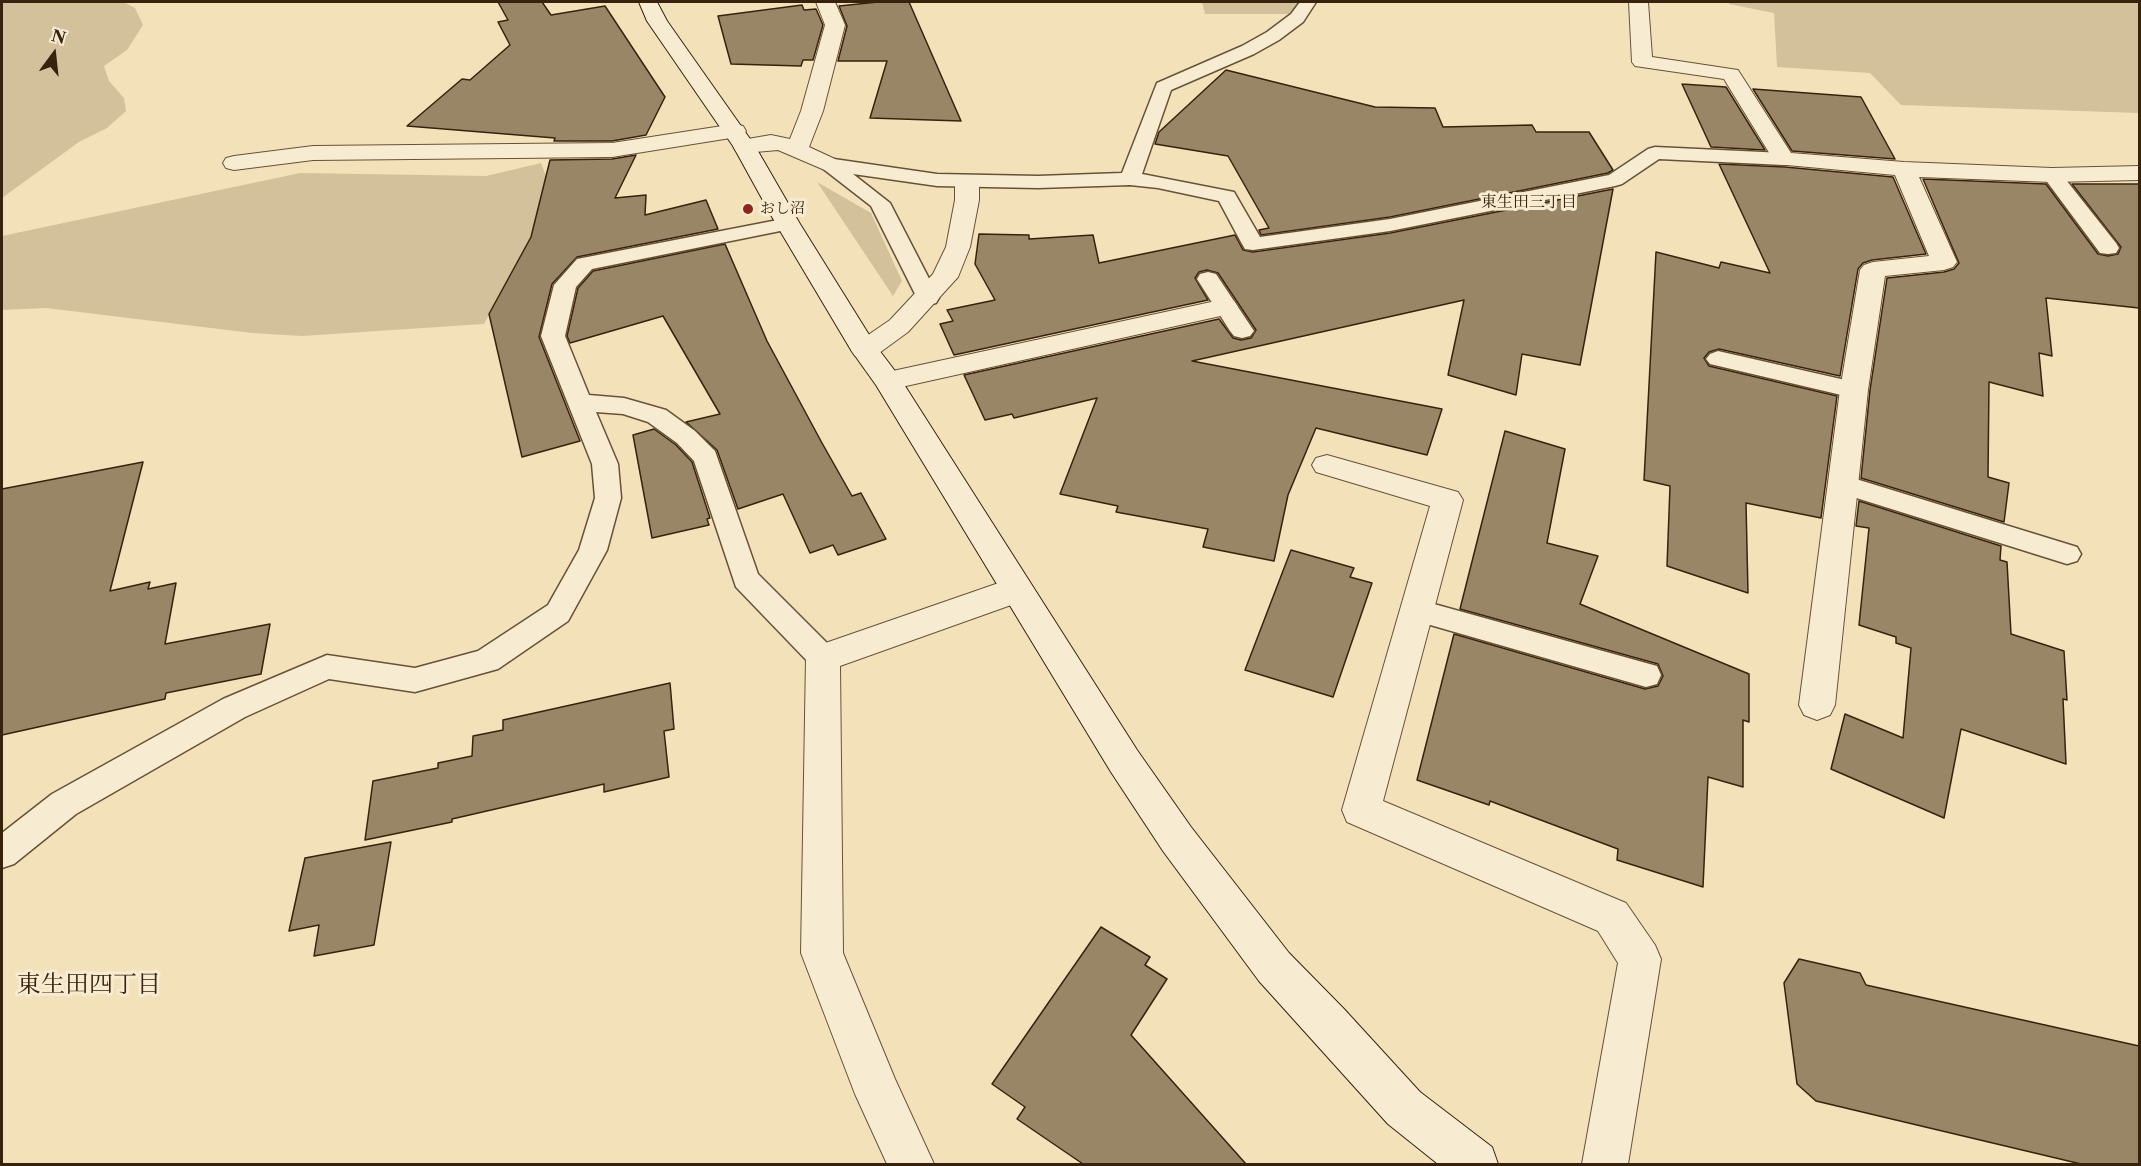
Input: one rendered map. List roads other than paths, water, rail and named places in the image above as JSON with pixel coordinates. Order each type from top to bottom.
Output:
[{"type":"street","points":[[648,2],[657,21],[739,139],[788,224],[866,350],[888,381],[1016,590],[1177,839],[1274,967],[1404,1108],[1475,1164]]},
{"type":"street","points":[[797,150],[831,50],[835,25],[826,2]]},
{"type":"street","points":[[1638,2],[1642,62],[1731,74],[1784,159],[1904,169],[2052,176],[2139,173]]},
{"type":"street","points":[[234,163],[313,153],[612,150],[739,139],[784,144],[827,164]]},
{"type":"street","points":[[1817,705],[1854,390],[1873,270],[1944,262],[1904,169]]},
{"type":"street","points":[[866,350],[899,326],[945,278],[958,247],[968,182]]},
{"type":"street","points":[[888,381],[1226,307]]},
{"type":"street","points":[[1328,465],[1447,500],[1361,810],[1612,917],[1640,959],[1605,1164]]},
{"type":"street","points":[[911,1164],[878,1094],[822,953],[823,658],[1016,590]]},
{"type":"lane","points":[[1130,179],[1163,87],[1265,40],[1297,18],[1308,2]]},
{"type":"lane","points":[[827,164],[937,180],[968,182],[1130,179],[1227,196],[1253,244],[1390,225],[1616,180],[1655,153],[1784,159]]},
{"type":"lane","points":[[827,164],[880,202],[928,298]]},
{"type":"lane","points":[[2052,176],[2108,248]]},
{"type":"lane","points":[[2,853],[64,804],[234,708],[327,667],[415,680],[487,661],[558,613],[593,550],[608,498],[604,464],[582,403],[553,336],[565,285],[585,264],[788,224]]},
{"type":"lane","points":[[1208,279],[1242,331]]},
{"type":"lane","points":[[1718,359],[1854,390]]},
{"type":"lane","points":[[582,403],[624,406],[657,416],[686,437],[706,457],[746,579],[823,658]]},
{"type":"lane","points":[[1843,484],[2067,554]]},
{"type":"lane","points":[[1416,610],[1646,675]]},
{"type":"place","name":"おし沼","points":[[748,209]]},
{"type":"district","name":"東生田三丁目","points":[[1529,202]]},
{"type":"district","name":"東生田四丁目","points":[[89,985]]}]
